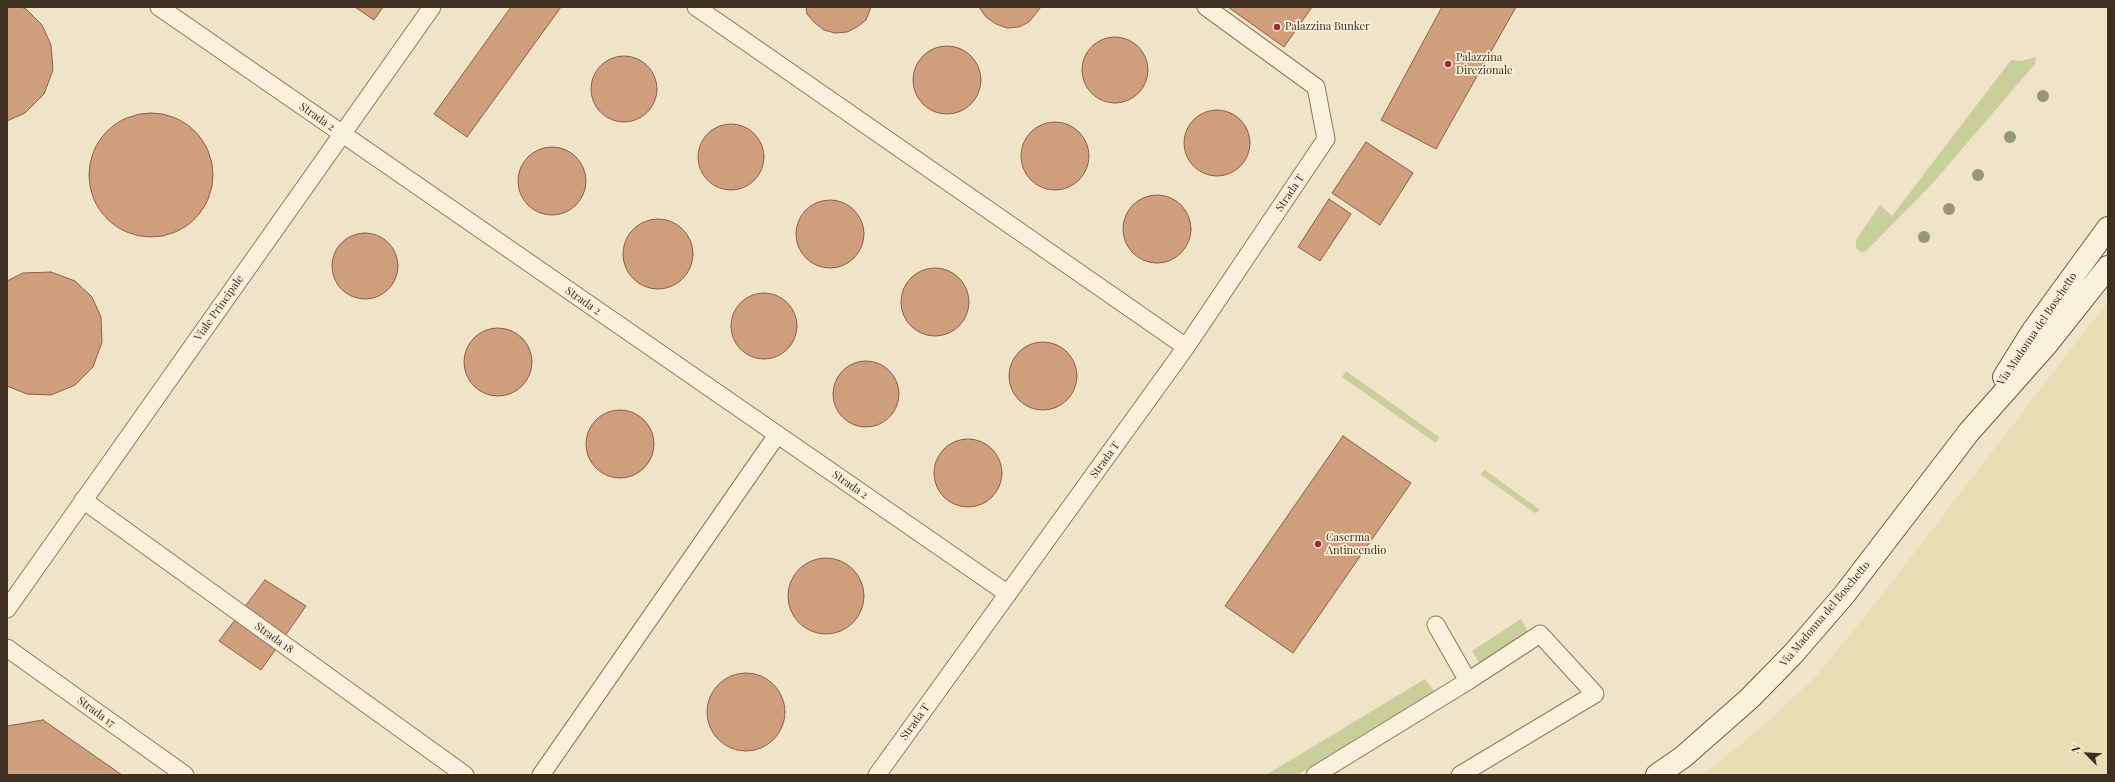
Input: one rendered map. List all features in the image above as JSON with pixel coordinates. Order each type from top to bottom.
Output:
[{"type":"main road","name":"Via Madonna del Boschetto","points":[[1969,432],[2032,332],[2108,228]]},
{"type":"main road","name":"Via Madonna del Boschetto","points":[[1658,775],[1682,757],[1750,698],[1793,654],[1844,595],[1969,432],[2047,344],[2108,267]]},
{"type":"lane","name":"Strada 2","points":[[159,7],[1008,594]]},
{"type":"lane","name":"Viale Principale","points":[[7,609],[432,7]]},
{"type":"lane","points":[[696,7],[1186,348]]},
{"type":"lane","name":"Strada T","points":[[877,775],[1186,348],[1326,139],[1316,87],[1206,7]]},
{"type":"lane","points":[[541,775],[777,435]]},
{"type":"lane","name":"Strada 18","points":[[83,500],[465,775]]},
{"type":"lane","points":[[1436,625],[1468,681]]},
{"type":"lane","points":[[1315,775],[1468,681],[1540,634],[1595,694],[1460,775]]},
{"type":"lane","name":"Strada 17","points":[[7,648],[185,775]]},
{"type":"shaded area","points":[[2108,301],[2108,775],[1703,775],[1763,726],[1815,677],[1868,613]]},
{"type":"green space","points":[[2036,57],[2035,64],[1931,185],[1866,251],[1861,252],[1856,248],[1856,240],[1880,205],[1892,216],[2011,60],[2021,61]]},
{"type":"green space","points":[[1346,371],[1439,437],[1436,443],[1342,377]]},
{"type":"green space","points":[[1485,470],[1540,510],[1535,513],[1480,474]]},
{"type":"green space","points":[[1521,619],[1528,632],[1480,664],[1472,651]]},
{"type":"green space","points":[[1425,679],[1434,691],[1297,775],[1266,775]]},
{"type":"building","points":[[7,7],[21,7],[26,9],[42,25],[51,45],[53,70],[44,94],[25,113],[7,121]]},
{"type":"building","points":[[355,7],[383,7],[374,20]]},
{"type":"building","points":[[511,7],[561,7],[467,137],[434,114]]},
{"type":"building","points":[[806,7],[871,7],[866,20],[857,27],[847,32],[835,33],[824,30],[815,23],[807,14]]},
{"type":"building","points":[[979,7],[1041,7],[1029,22],[1019,27],[1007,28],[996,24],[986,17]]},
{"type":"building","name":"Palazzina Bunker","points":[[1228,7],[1312,7],[1284,47]]},
{"type":"building","name":"Palazzina Direzionale","points":[[1442,7],[1516,7],[1436,149],[1381,120]]},
{"type":"building","points":[[1115,37],[1128,39],[1143,52],[1146,57],[1148,70],[1146,83],[1133,98],[1128,101],[1115,103],[1102,101],[1087,88],[1084,83],[1082,70],[1084,57],[1097,42],[1102,39]]},
{"type":"building","points":[[947,46],[960,49],[971,56],[978,67],[981,80],[978,93],[971,104],[960,111],[947,114],[934,111],[923,104],[916,93],[913,80],[916,67],[923,56],[934,49]]},
{"type":"building","points":[[624,56],[637,59],[647,66],[654,76],[657,89],[654,102],[647,112],[637,119],[624,122],[611,119],[601,112],[594,102],[591,89],[594,76],[601,66],[611,59]]},
{"type":"building","points":[[1210,110],[1224,110],[1236,115],[1245,124],[1250,136],[1248,156],[1241,167],[1224,176],[1210,176],[1198,171],[1189,162],[1184,150],[1184,136],[1189,124],[1198,115]]},
{"type":"building","points":[[151,113],[175,118],[195,131],[208,151],[213,175],[208,199],[195,219],[175,232],[151,237],[127,232],[107,219],[94,199],[89,175],[94,151],[107,131],[127,118]]},
{"type":"building","points":[[1055,122],[1068,125],[1079,132],[1086,143],[1089,156],[1086,169],[1079,180],[1068,187],[1055,190],[1042,187],[1031,180],[1024,169],[1021,156],[1024,143],[1031,132],[1042,125]]},
{"type":"building","points":[[731,124],[744,126],[759,139],[762,144],[764,157],[762,170],[749,185],[744,188],[731,190],[718,188],[703,175],[700,170],[698,157],[700,144],[713,129],[718,126]]},
{"type":"building","points":[[1366,142],[1413,173],[1380,225],[1332,193]]},
{"type":"building","points":[[545,147],[559,147],[571,153],[580,162],[586,174],[584,194],[576,205],[565,213],[559,215],[545,215],[539,213],[528,205],[520,194],[518,188],[518,174],[520,168],[528,157],[539,149]]},
{"type":"building","points":[[1157,195],[1170,198],[1181,205],[1188,216],[1191,229],[1188,242],[1181,253],[1170,260],[1157,263],[1144,260],[1133,253],[1126,242],[1123,229],[1126,216],[1133,205],[1144,198]]},
{"type":"building","points":[[1329,199],[1351,214],[1320,261],[1298,247]]},
{"type":"building","points":[[823,200],[837,200],[849,205],[859,215],[864,227],[864,241],[859,253],[849,263],[837,268],[823,268],[811,263],[801,253],[796,241],[796,227],[801,215],[811,205]]},
{"type":"building","points":[[658,219],[677,225],[687,235],[693,254],[687,273],[677,283],[658,289],[639,283],[629,273],[623,254],[629,235],[639,225]]},
{"type":"building","points":[[365,233],[377,236],[388,243],[395,254],[398,266],[395,278],[388,289],[377,296],[365,299],[353,296],[342,289],[335,278],[332,266],[335,254],[342,243],[353,236]]},
{"type":"building","points":[[935,268],[948,270],[959,278],[967,289],[969,302],[967,315],[959,326],[948,334],[935,336],[922,334],[911,326],[903,315],[901,302],[903,289],[911,278],[922,270]]},
{"type":"building","points":[[51,272],[75,281],[92,297],[101,317],[102,342],[93,367],[75,385],[51,395],[27,394],[7,386],[7,281],[23,273]]},
{"type":"building","points":[[757,293],[771,293],[783,298],[792,307],[797,319],[795,339],[788,350],[771,359],[757,359],[745,354],[736,345],[731,333],[731,319],[736,307],[745,298]]},
{"type":"building","points":[[498,328],[511,331],[522,338],[529,349],[532,362],[529,375],[522,386],[511,393],[498,396],[485,393],[474,386],[467,375],[464,362],[467,349],[474,338],[485,331]]},
{"type":"building","points":[[1043,342],[1056,345],[1067,352],[1074,363],[1077,376],[1074,389],[1067,400],[1056,407],[1043,410],[1030,407],[1019,400],[1012,389],[1009,376],[1012,363],[1019,352],[1030,345]]},
{"type":"building","points":[[866,361],[878,364],[889,371],[896,382],[899,394],[896,406],[889,417],[878,424],[866,427],[854,424],[843,417],[836,406],[833,394],[836,382],[843,371],[854,364]]},
{"type":"building","points":[[620,410],[633,413],[644,420],[651,431],[654,444],[651,457],[644,468],[633,475],[620,478],[607,475],[596,468],[589,457],[586,444],[589,431],[596,420],[607,413]]},
{"type":"building","name":"Caserma Antincendio","points":[[1343,436],[1411,483],[1293,653],[1225,606]]},
{"type":"building","points":[[968,439],[981,442],[992,449],[999,460],[1002,473],[999,486],[992,497],[981,504],[968,507],[955,504],[944,497],[937,486],[934,473],[937,460],[944,449],[955,442]]},
{"type":"building","points":[[826,558],[841,561],[853,569],[861,581],[864,596],[861,611],[853,623],[841,631],[826,634],[811,631],[799,623],[791,611],[788,596],[791,581],[799,569],[811,561]]},
{"type":"building","points":[[265,580],[306,606],[261,670],[219,641]]},
{"type":"building","points":[[746,673],[761,676],[774,684],[782,697],[785,712],[782,727],[774,740],[761,748],[746,751],[731,748],[718,740],[710,727],[707,712],[710,697],[718,684],[731,676]]},
{"type":"building","points":[[43,720],[122,775],[7,775],[7,726]]},
{"type":"place","name":"Palazzina Bunker","points":[[1277,27]]},
{"type":"place","name":"Palazzina Direzionale","points":[[1448,64]]},
{"type":"place","name":"Caserma Antincendio","points":[[1318,544]]}]
